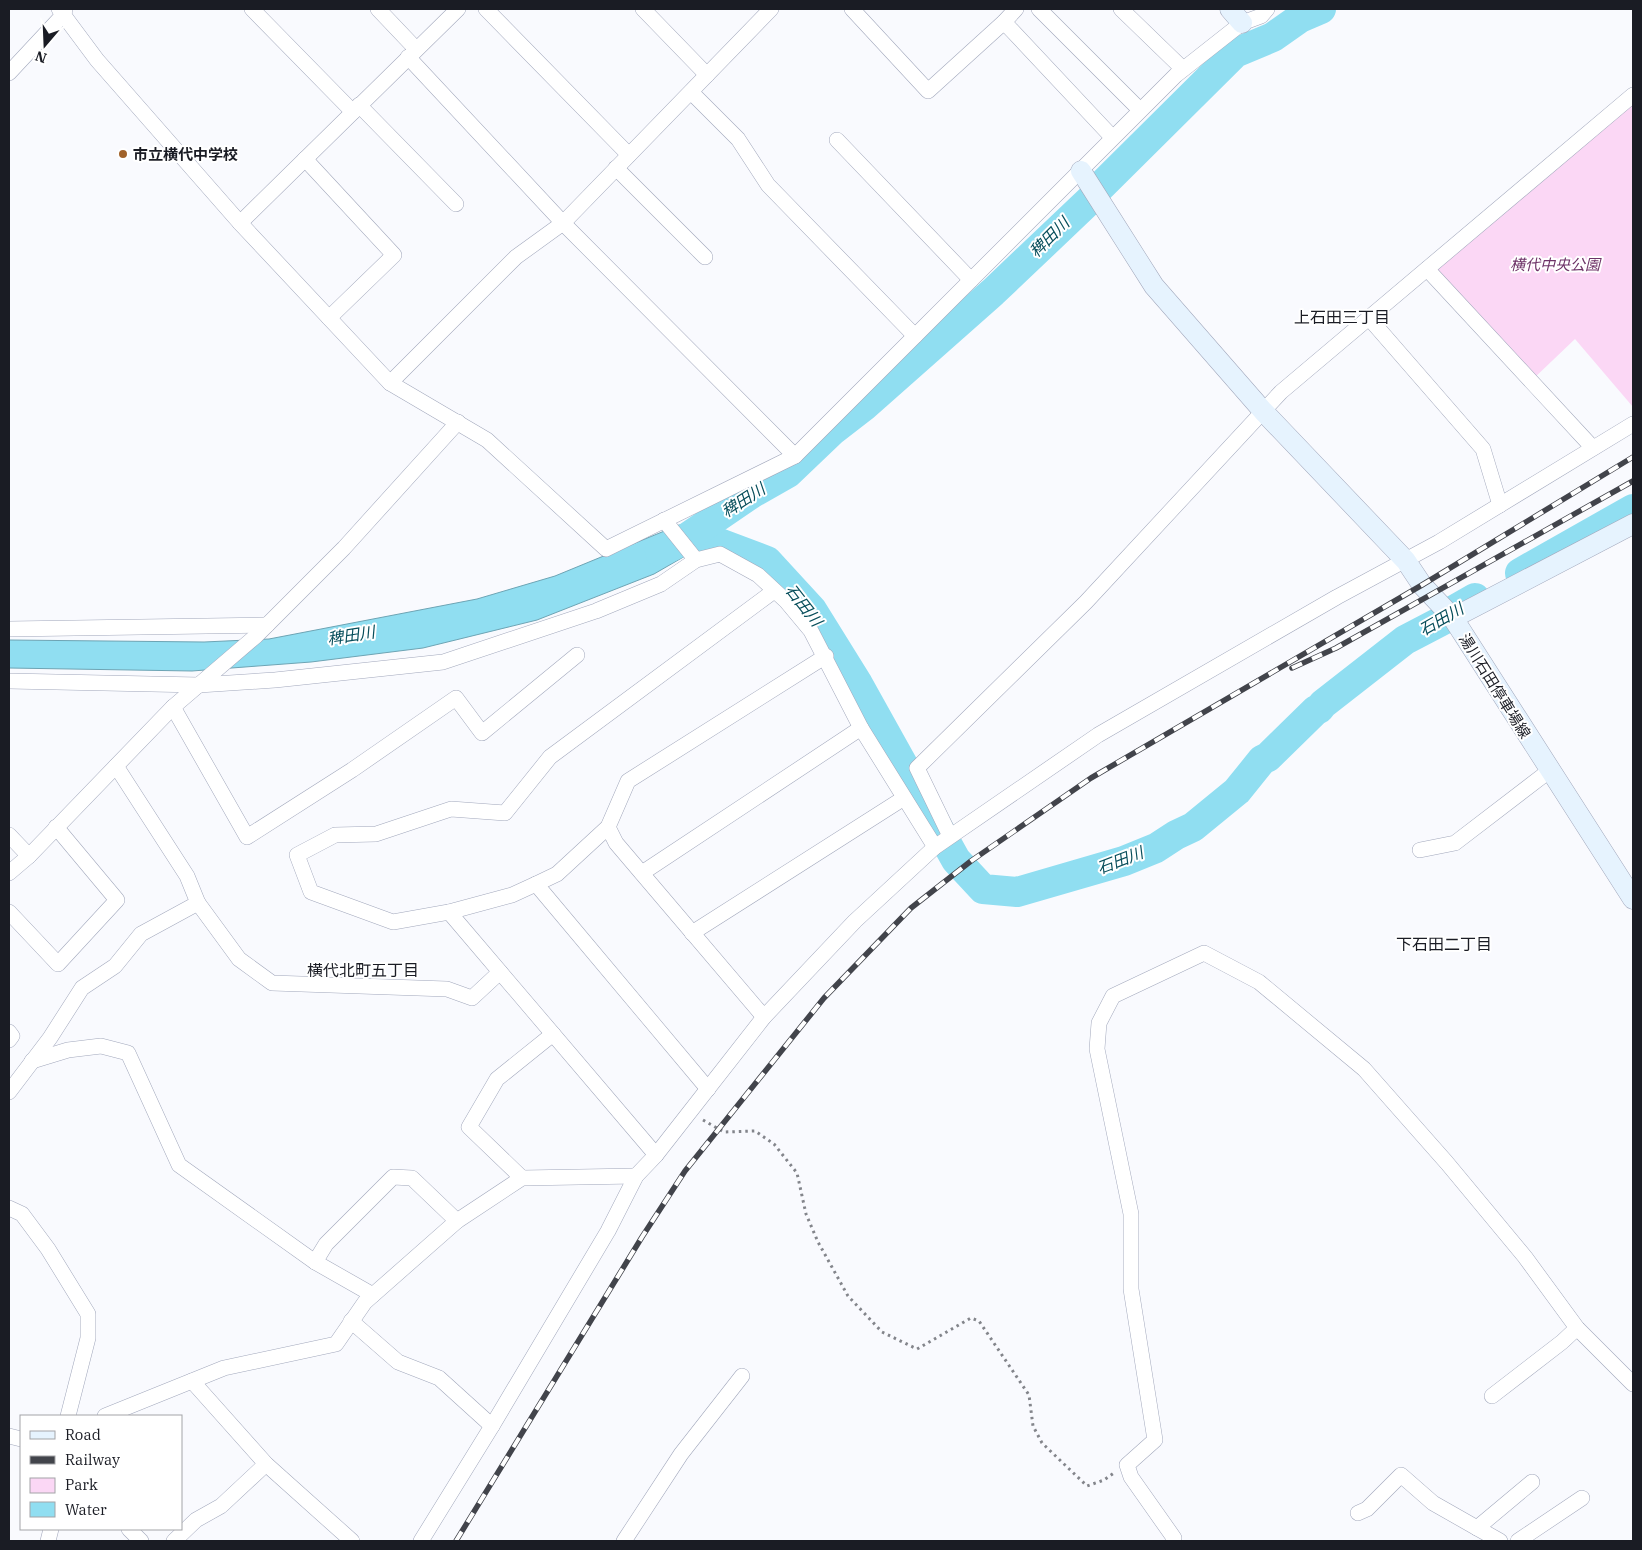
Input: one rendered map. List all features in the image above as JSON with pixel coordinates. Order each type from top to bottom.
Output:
[{"type":"street","points":[[252,9],[456,204]]},
{"type":"street","points":[[378,9],[412,52],[563,223],[794,456]]},
{"type":"street","points":[[240,223],[412,52],[458,9]]},
{"type":"street","points":[[486,9],[629,155]]},
{"type":"street","points":[[643,9],[707,75]]},
{"type":"street","points":[[390,383],[516,257],[563,223],[771,9]]},
{"type":"street","points":[[852,9],[928,91],[1016,9]]},
{"type":"street","points":[[1039,9],[1140,110]]},
{"type":"street","points":[[1121,9],[1183,69]]},
{"type":"street","points":[[9,73],[63,10],[97,60],[240,223],[390,383],[487,440],[606,549],[794,456],[1081,171],[1112,136],[1236,16],[1261,16],[1267,9]]},
{"type":"street","points":[[1004,22],[1112,136]]},
{"type":"street","points":[[691,92],[738,139],[768,185],[915,336]]},
{"type":"street","points":[[950,836],[916,768],[1086,602],[1281,392],[1633,95]]},
{"type":"street","points":[[837,140],[971,280]]},
{"type":"street","points":[[305,159],[394,255],[329,318]]},
{"type":"street","points":[[616,168],[705,257]]},
{"type":"street","points":[[1081,171],[1154,286],[1263,411],[1406,562],[1422,585],[1453,618]]},
{"type":"street","points":[[1427,269],[1593,448]]},
{"type":"street","points":[[1369,318],[1483,449],[1500,505]]},
{"type":"street","points":[[9,873],[29,856],[173,706],[256,636],[344,548],[458,422]]},
{"type":"street","points":[[421,1541],[608,1231],[636,1176],[656,1155],[764,1017],[855,921],[935,847],[1098,735],[1337,597],[1406,562],[1633,424]]},
{"type":"street","points":[[664,520],[696,560]]},
{"type":"street","name":"湯川石田停車場線","points":[[1633,524],[1453,618],[1549,771],[1633,899]]},
{"type":"street","points":[[9,681],[203,682],[275,680],[443,662],[596,611],[661,584],[696,560],[720,554],[758,575],[786,601],[812,631],[861,728],[935,847]]},
{"type":"street","points":[[774,591],[550,757],[504,813],[451,809],[376,834],[335,835],[297,855],[311,892],[393,922],[449,912],[512,895],[557,874],[608,827],[628,781],[826,656]]},
{"type":"street","points":[[9,629],[267,625]]},
{"type":"street","points":[[173,706],[247,837],[352,770],[456,698],[482,733],[577,655]]},
{"type":"street","points":[[642,873],[861,728]]},
{"type":"street","points":[[116,766],[186,876],[198,903],[239,958],[272,983],[448,989],[472,998],[500,972]]},
{"type":"street","points":[[1420,850],[1455,843],[1549,771]]},
{"type":"street","points":[[692,933],[904,798]]},
{"type":"street","points":[[9,912],[58,964],[117,900],[56,827]]},
{"type":"street","points":[[608,827],[616,843],[764,1017]]},
{"type":"street","points":[[9,835],[29,856]]},
{"type":"street","points":[[536,884],[708,1089]]},
{"type":"street","points":[[9,1092],[50,1038],[82,988],[115,966],[141,934],[198,903]]},
{"type":"street","points":[[449,912],[656,1155]]},
{"type":"street","points":[[1173,1541],[1174,1538],[1132,1477],[1127,1465],[1155,1440],[1131,1289],[1131,1214],[1097,1048],[1099,1023],[1113,996],[1204,953],[1259,982],[1364,1069],[1525,1257],[1577,1328],[1633,1384]]},
{"type":"street","points":[[9,1032],[12,1036],[9,1040]]},
{"type":"street","points":[[522,1178],[469,1127],[497,1079],[553,1034]]},
{"type":"street","points":[[32,1061],[68,1050],[101,1046],[128,1053],[179,1165],[315,1262],[373,1295]]},
{"type":"street","points":[[107,1415],[224,1368],[336,1344],[365,1302],[456,1221],[522,1178],[636,1176]]},
{"type":"street","points":[[315,1262],[326,1244],[394,1177],[412,1178],[456,1221]]},
{"type":"street","points":[[9,1208],[22,1214],[48,1249],[88,1314],[88,1338],[68,1415]]},
{"type":"street","points":[[352,1321],[398,1362],[439,1378],[492,1426]]},
{"type":"street","points":[[1492,1396],[1562,1342],[1577,1328]]},
{"type":"street","points":[[624,1541],[682,1454],[742,1376]]},
{"type":"street","points":[[192,1381],[266,1464],[352,1541]]},
{"type":"street","points":[[174,1541],[196,1520],[221,1506],[266,1464]]},
{"type":"street","points":[[1358,1513],[1367,1509],[1401,1475],[1433,1503],[1500,1541]]},
{"type":"street","points":[[1477,1528],[1532,1482]]},
{"type":"street","points":[[1518,1541],[1582,1498]]},
{"type":"street","points":[[129,1530],[141,1541]]},
{"type":"path","points":[[689,1112],[724,1132],[755,1131],[774,1144],[798,1173],[806,1214],[848,1296],[882,1332],[917,1349],[971,1318],[979,1322],[1029,1395],[1033,1426],[1042,1444],[1075,1476],[1087,1486],[1104,1480],[1127,1465]]},
{"type":"green space","name":"横代中央公園","points":[[1633,95],[1633,407],[1575,339],[1531,381],[1427,269]]},
{"type":"water","points":[[679,525],[689,527],[700,538],[699,548],[654,574],[537,620],[423,648],[311,662],[192,671],[9,668],[9,640],[204,642],[269,639],[477,599],[555,576]]},
{"type":"waterway","name":"稗田川","points":[[660,552],[682,541],[751,494],[788,473],[832,431],[863,407],[993,292],[1094,196],[1098,189],[1235,53],[1273,37],[1300,18],[1321,9]]},
{"type":"waterway","name":"石田川","points":[[1520,573],[1633,509]]},
{"type":"waterway","name":"石田川","points":[[682,541],[714,541],[767,561],[812,610],[858,684],[956,860],[983,889],[1017,892],[1124,861],[1156,848],[1193,827],[1237,791],[1262,760],[1268,757],[1323,704],[1405,640],[1451,616],[1454,610],[1475,598]]},
{"type":"railway","points":[[456,1541],[642,1237],[685,1171],[824,998],[911,908],[971,861],[1091,778],[1422,585],[1633,457]]},
{"type":"railway","points":[[1292,668],[1336,648],[1633,481]]},
{"type":"place","name":"市立横代中学校","points":[[123,154]]},
{"type":"district","name":"上石田三丁目","points":[[1342,317]]},
{"type":"district","name":"下石田二丁目","points":[[1444,944]]},
{"type":"district","name":"横代北町五丁目","points":[[363,970]]}]
